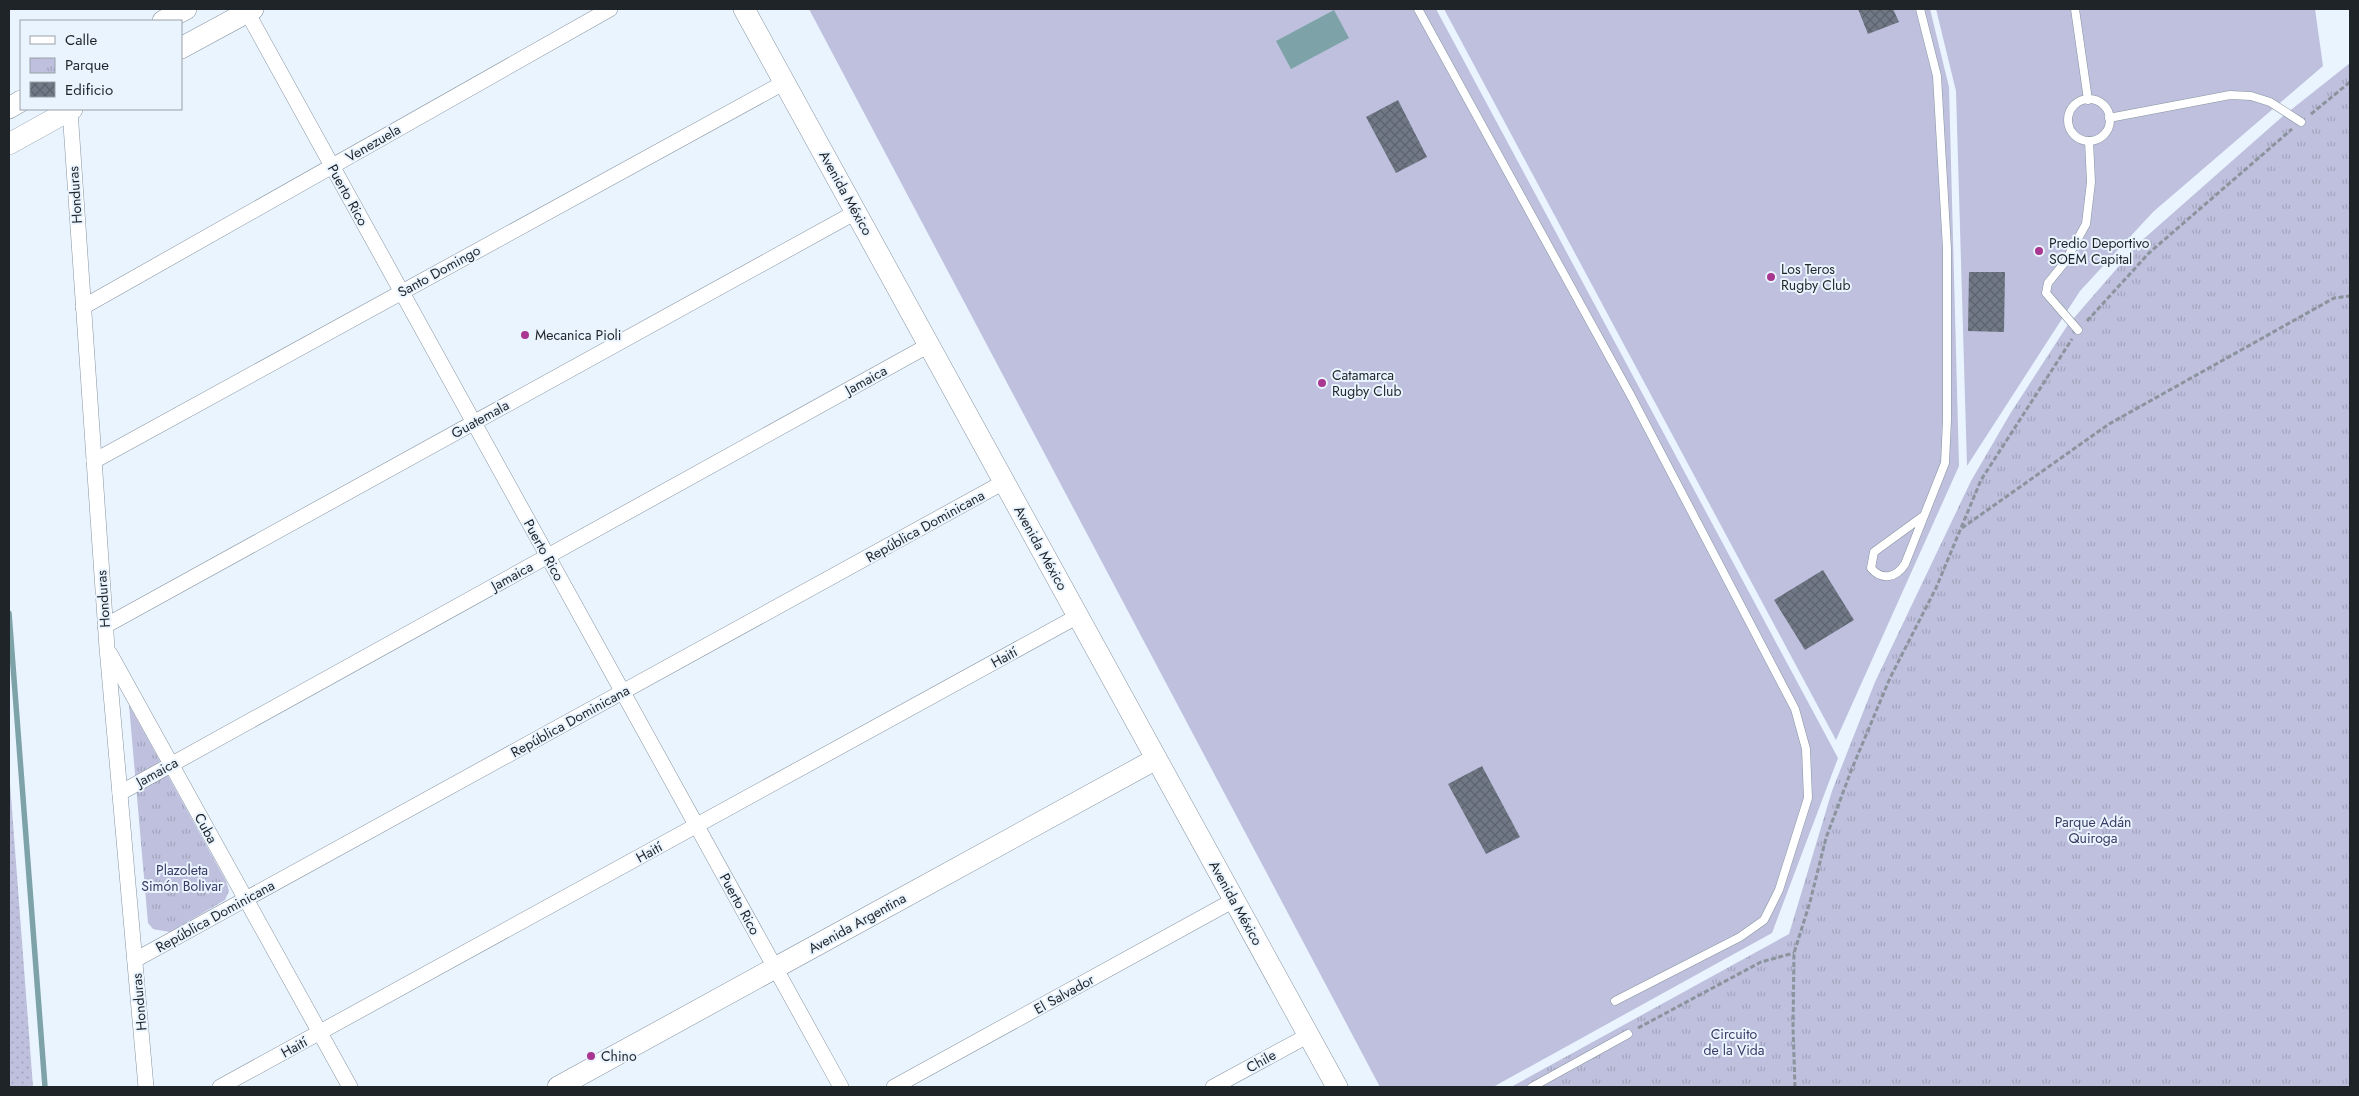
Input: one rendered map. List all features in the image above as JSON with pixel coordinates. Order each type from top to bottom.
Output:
[{"type":"main road","points":[[165,20],[186,9]]},
{"type":"main road","name":"Avenida México","points":[[744,9],[1337,1087]]},
{"type":"main road","points":[[182,47],[250,10]]},
{"type":"main road","points":[[9,108],[20,102]]},
{"type":"main road","points":[[9,144],[69,110]]},
{"type":"main road","name":"Avenida Argentina","points":[[558,1087],[1156,758]]},
{"type":"street","name":"Venezuela","points":[[83,307],[610,9]]},
{"type":"street","name":"Puerto Rico","points":[[250,10],[332,166],[841,1087]]},
{"type":"street","name":"Santo Domingo","points":[[94,461],[785,82]]},
{"type":"street","name":"Honduras","points":[[71,110],[105,626],[146,1087]]},
{"type":"street","name":"Guatemala","points":[[105,626],[856,212]]},
{"type":"street","name":"Jamaica","points":[[120,793],[929,346]]},
{"type":"street","name":"República Dominicana","points":[[135,960],[1004,482]]},
{"type":"street","name":"Haití","points":[[220,1087],[1078,616]]},
{"type":"street","name":"Cuba","points":[[107,648],[350,1087]]},
{"type":"street","name":"El Salvador","points":[[894,1087],[1234,900]]},
{"type":"street","name":"Chile","points":[[1213,1087],[1308,1035]]},
{"type":"lane","points":[[1418,9],[1631,396],[1795,709],[1806,749],[1808,798],[1804,818],[1779,890],[1764,920],[1740,937],[1615,1001]]},
{"type":"lane","points":[[1920,9],[1937,76],[1947,249],[1945,463],[1900,571],[1884,577],[1876,574],[1871,568],[1874,552],[1922,517]]},
{"type":"lane","points":[[2076,9],[2088,100]]},
{"type":"lane","points":[[2109,118],[2237,96],[2251,96],[2270,102],[2301,122]]},
{"type":"lane","points":[[2088,100],[2100,103],[2108,112],[2109,118],[2109,125],[2102,137],[2089,141],[2076,136],[2068,124],[2070,110],[2081,101],[2088,100]]},
{"type":"lane","points":[[2078,330],[2046,293],[2048,282],[2065,262],[2086,224],[2091,182],[2089,141]]},
{"type":"lane","points":[[1532,1087],[1628,1034]]},
{"type":"path","points":[[1795,1087],[1793,1027],[1794,953],[1810,902],[1826,838],[1851,770],[1890,678],[1936,588],[1980,480],[2078,330],[2149,253],[2350,82]]},
{"type":"path","points":[[1961,528],[2109,424],[2334,298],[2350,296]]},
{"type":"path","points":[[1628,1034],[1761,962],[1794,953]]},
{"type":"green space","name":"Catamarca Rugby Club","points":[[809,9],[1436,9],[1838,758],[1772,933],[1493,1087],[1380,1087]]},
{"type":"green space","name":"Los Teros Rugby Club","points":[[1444,9],[1930,9],[1949,87],[1959,466],[1836,740]]},
{"type":"green space","name":"Predio Deportivo SOEM Capital","points":[[1936,9],[2315,9],[2323,66],[2153,212],[2080,291],[1967,466],[1956,91]]},
{"type":"green space","name":"Parque Adán Quiroga","points":[[2350,63],[2350,1087],[1511,1087],[1789,934],[1832,791],[1875,682],[1971,481],[2010,414],[2067,326],[2139,243],[2283,116]]},
{"type":"green space","name":"Plazoleta Simón Bolivar","points":[[129,705],[226,881],[229,891],[225,900],[170,932],[153,929],[148,923]]},
{"type":"green space","points":[[9,770],[33,1087],[9,1087]]},
{"type":"shaded area","points":[[1334,10],[1349,38],[1291,69],[1276,41]]},
{"type":"building","points":[[1858,9],[1893,9],[1899,22],[1868,34]]},
{"type":"building","points":[[1398,100],[1427,157],[1396,173],[1366,117]]},
{"type":"building","points":[[1969,272],[2005,272],[2004,332],[1968,331]]},
{"type":"building","points":[[1823,570],[1854,620],[1805,650],[1774,600]]},
{"type":"building","points":[[1482,766],[1520,837],[1486,854],[1448,784]]},
{"type":"waterway","points":[[9,613],[45,1087]]},
{"type":"place","name":"Predio Deportivo SOEM Capital","points":[[2039,251]]},
{"type":"place","name":"Los Teros Rugby Club","points":[[1771,277]]},
{"type":"place","name":"Mecanica Pioli","points":[[525,335]]},
{"type":"place","name":"Catamarca Rugby Club","points":[[1322,383]]},
{"type":"place","name":"Chino","points":[[591,1056]]},
{"type":"park label","name":"Circuito de la Vida","points":[[1734,1042]]}]
